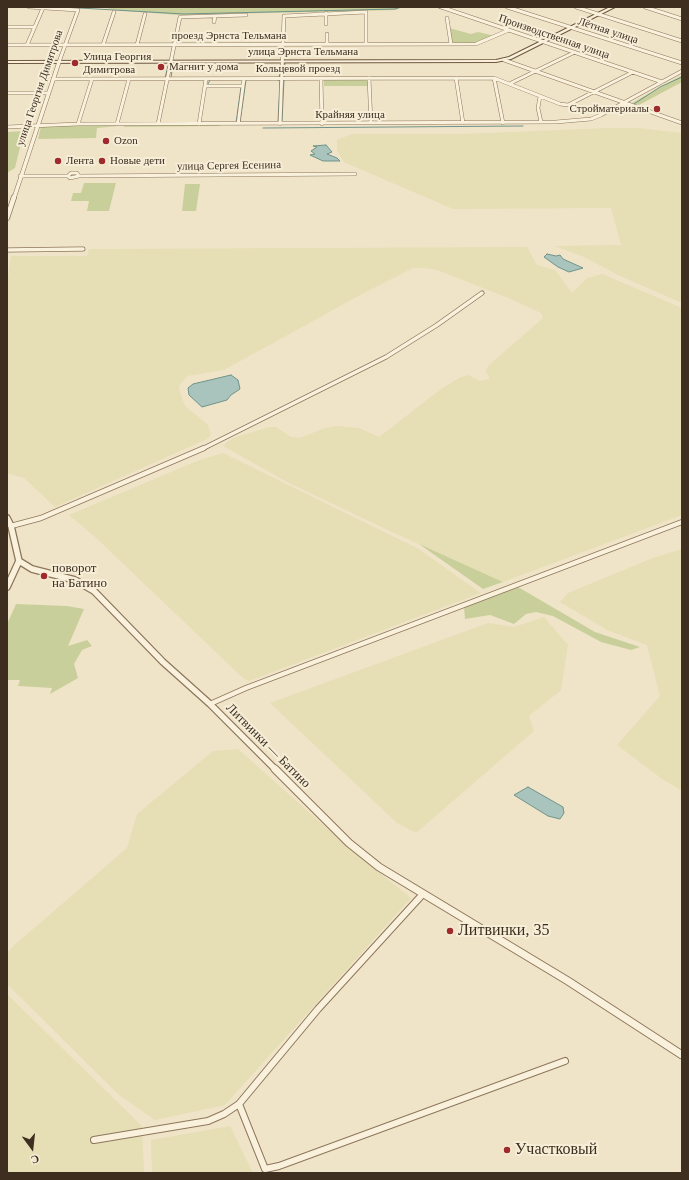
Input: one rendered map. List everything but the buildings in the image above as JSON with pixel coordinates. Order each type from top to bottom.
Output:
[{"type":"main road","name":"улица Эрнста Тельмана","points":[[7,62],[493,61],[504,60],[613,7]]},
{"type":"street","points":[[27,45],[43,8],[28,7]]},
{"type":"street","name":"Производственная улица","points":[[441,7],[662,82]]},
{"type":"street","name":"Лётная улица","points":[[507,7],[682,63]]},
{"type":"street","points":[[576,7],[682,41]]},
{"type":"street","points":[[645,7],[682,18]]},
{"type":"street","name":"улица Георгия Димитрова","points":[[7,218],[48,93],[78,10],[43,8]]},
{"type":"street","points":[[103,45],[114,12]]},
{"type":"street","points":[[280,124],[284,16],[366,12],[366,44]]},
{"type":"street","points":[[326,13],[326,24]]},
{"type":"street","points":[[136,45],[145,14]]},
{"type":"street","points":[[158,124],[180,17],[246,15]]},
{"type":"street","points":[[214,22],[215,16]]},
{"type":"street","points":[[447,18],[451,44]]},
{"type":"street","points":[[7,27],[35,27]]},
{"type":"street","name":"проезд Эрнста Тельмана","points":[[7,45],[451,44],[480,43],[509,30]]},
{"type":"street","points":[[327,34],[327,44]]},
{"type":"street","points":[[511,84],[575,52]]},
{"type":"street","points":[[504,60],[682,123]]},
{"type":"street","name":"Крайняя улица","points":[[7,127],[78,124],[503,123],[595,118],[682,71]]},
{"type":"street","points":[[594,92],[633,72]]},
{"type":"street","points":[[321,78],[322,124]]},
{"type":"street","points":[[369,78],[372,123]]},
{"type":"street","points":[[456,78],[463,123]]},
{"type":"street","points":[[494,78],[503,123]]},
{"type":"street","name":"Кольцевой проезд","points":[[53,79],[494,78],[560,104],[570,104],[594,92]]},
{"type":"street","points":[[78,124],[92,79]]},
{"type":"street","points":[[117,124],[129,79]]},
{"type":"street","points":[[199,124],[206,79]]},
{"type":"street","points":[[238,124],[244,79]]},
{"type":"street","points":[[205,86],[243,86]]},
{"type":"street","points":[[7,93],[48,93]]},
{"type":"street","points":[[540,96],[538,108],[541,122]]},
{"type":"street","name":"улица Сергея Есенина","points":[[20,176],[68,176],[73,178],[79,176],[354,174]]},
{"type":"street","points":[[7,250],[83,249]]},
{"type":"street","points":[[11,526],[60,511],[226,438],[386,356],[437,325],[482,293]]},
{"type":"street","points":[[7,518],[11,526],[19,561],[7,587]]},
{"type":"street","points":[[210,704],[253,685],[682,522]]},
{"type":"street","name":"Литвинки — Батино","points":[[19,561],[29,567],[75,580],[90,588],[163,662],[210,704],[355,848],[389,874],[568,981],[682,1055]]},
{"type":"street","points":[[94,1140],[208,1121],[224,1114],[239,1104],[318,1009],[422,895]]},
{"type":"street","points":[[239,1104],[265,1169],[565,1061]]},
{"type":"shaded area","points":[[639,128],[682,133],[682,303],[618,275],[584,257],[554,246],[621,245],[611,208],[453,209],[346,163],[343,161],[337,150],[337,140],[352,134],[461,134]]},
{"type":"shaded area","points":[[527,247],[537,265],[555,270],[572,293],[587,278],[602,274],[682,308],[682,515],[503,582],[392,532],[289,483],[223,446],[233,438],[269,427],[276,427],[291,437],[300,438],[325,428],[338,426],[359,428],[379,437],[441,389],[461,377],[469,375],[480,381],[490,379],[486,371],[488,366],[543,318],[541,313],[511,299],[437,270],[425,268],[413,268],[362,294],[224,370],[187,376],[179,386],[180,392],[185,406],[208,425],[211,435],[207,439],[55,507],[24,478],[7,473],[7,284],[11,256],[87,256],[89,249]]},
{"type":"shaded area","points":[[223,453],[417,548],[481,593],[249,681],[243,678],[93,535],[69,515],[197,461]]},
{"type":"shaded area","points":[[682,549],[682,791],[662,779],[617,745],[660,696],[647,645],[607,630],[560,602],[568,593],[653,558]]},
{"type":"shaded area","points":[[544,617],[568,645],[561,690],[529,716],[534,731],[416,833],[397,823],[270,703],[488,623],[514,627]]},
{"type":"shaded area","points":[[238,749],[356,854],[411,898],[225,1105],[155,1120],[119,1095],[7,984],[7,953],[127,848],[137,814],[213,751]]},
{"type":"shaded area","points":[[7,994],[142,1126],[144,1173],[7,1173]]},
{"type":"shaded area","points":[[230,1126],[253,1173],[152,1173],[151,1140]]},
{"type":"green space","points":[[97,7],[403,7],[396,10],[178,15]]},
{"type":"green space","points":[[449,28],[471,34],[478,32],[495,36],[476,43],[452,44]]},
{"type":"green space","points":[[682,75],[682,82],[639,105],[632,103]]},
{"type":"green space","points":[[324,79],[367,79],[368,86],[324,86]]},
{"type":"green space","points":[[219,125],[220,126],[123,126]]},
{"type":"green space","points":[[41,126],[119,126],[97,128],[96,138],[38,139]]},
{"type":"green space","points":[[24,131],[15,168],[7,173],[7,132]]},
{"type":"green space","points":[[84,183],[116,183],[109,211],[87,211],[89,201],[71,201],[73,193],[81,193]]},
{"type":"green space","points":[[185,184],[200,184],[196,211],[182,211]]},
{"type":"green space","points":[[419,544],[503,582],[483,589]]},
{"type":"green space","points":[[518,587],[595,632],[640,647],[631,650],[601,642],[553,616],[536,612],[526,614],[514,624],[490,615],[465,619],[464,607]]},
{"type":"green space","points":[[16,604],[67,606],[84,609],[68,646],[87,640],[92,646],[82,650],[74,664],[78,678],[50,694],[52,688],[18,686],[20,680],[7,680],[7,624]]},
{"type":"water","points":[[326,145],[332,152],[327,154],[337,158],[340,161],[323,161],[310,155],[315,154],[311,151],[317,147],[313,146]]},
{"type":"water","points":[[547,254],[556,256],[560,255],[563,259],[583,268],[569,272],[558,267],[544,257]]},
{"type":"water","points":[[231,375],[238,380],[240,389],[231,395],[227,400],[202,407],[189,395],[188,388],[193,384]]},
{"type":"water","points":[[528,787],[563,807],[564,813],[560,819],[548,816],[514,795]]},
{"type":"waterway","points":[[62,7],[184,14],[395,9],[401,7]]},
{"type":"waterway","points":[[436,7],[442,9]]},
{"type":"waterway","points":[[284,78],[285,62]]},
{"type":"waterway","points":[[171,78],[173,63]]},
{"type":"waterway","points":[[165,78],[168,66]]},
{"type":"waterway","points":[[279,78],[281,69]]},
{"type":"waterway","points":[[634,104],[660,87],[682,77]]},
{"type":"waterway","points":[[282,122],[284,79]]},
{"type":"waterway","points":[[207,86],[210,80]]},
{"type":"waterway","points":[[240,123],[246,80]]},
{"type":"waterway","points":[[278,80],[280,80],[278,122]]},
{"type":"waterway","points":[[236,123],[241,87]]},
{"type":"waterway","points":[[263,128],[523,126]]},
{"type":"place","name":"Улица Георгия Димитрова","points":[[75,63]]},
{"type":"place","name":"Магнит у дома","points":[[161,67]]},
{"type":"place","name":"Стройматериалы","points":[[657,109]]},
{"type":"place","name":"Ozon","points":[[106,141]]},
{"type":"place","name":"Лента","points":[[58,161]]},
{"type":"place","name":"Новые дети","points":[[102,161]]},
{"type":"place","name":"поворот на Батино","points":[[44,576]]},
{"type":"place","name":"Литвинки, 35","points":[[450,931]]},
{"type":"place","name":"Участковый","points":[[507,1150]]}]
